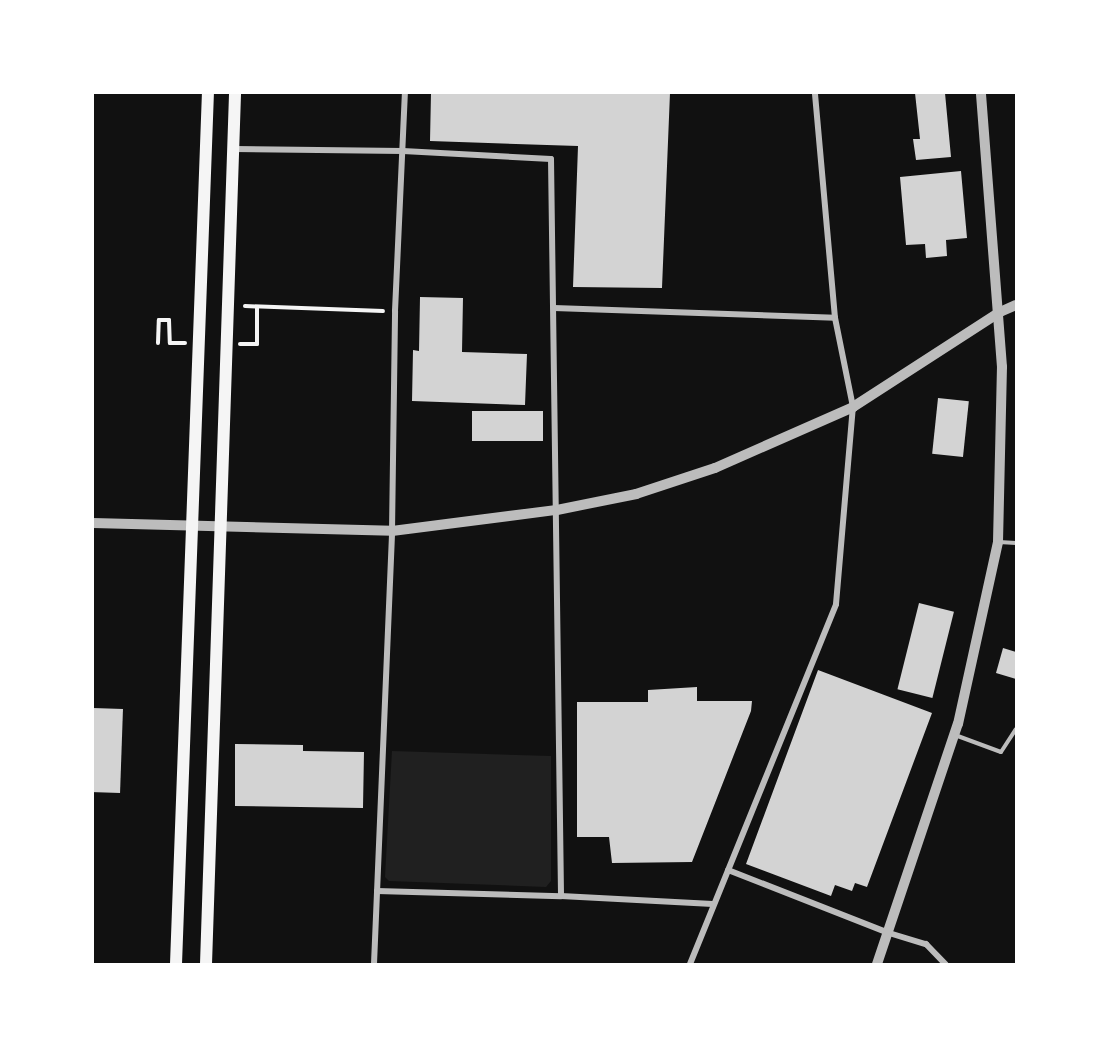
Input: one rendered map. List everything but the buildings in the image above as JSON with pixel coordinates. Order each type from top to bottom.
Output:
[{"type":"main road","points":[[176,964],[208,93]]},
{"type":"main road","points":[[206,964],[235,93]]},
{"type":"street","points":[[374,964],[392,531],[395,311],[405,93]]},
{"type":"street","points":[[690,964],[836,604],[853,407],[835,318],[815,93]]},
{"type":"street","points":[[878,964],[954,735],[998,542],[1002,368],[1000,312],[981,93]]},
{"type":"street","points":[[233,149],[403,151],[551,159],[561,896]]},
{"type":"street","points":[[93,523],[392,531],[557,510],[636,494],[715,468],[853,407],[1000,312],[1016,305]]},
{"type":"street","points":[[554,308],[835,318]]},
{"type":"street","points":[[728,870],[889,933],[926,944],[945,964]]},
{"type":"street","points":[[377,891],[713,903]]},
{"type":"lane","points":[[998,542],[1016,543]]},
{"type":"lane","points":[[954,735],[1001,752],[1016,729]]},
{"type":"path","points":[[245,306],[395,311]]},
{"type":"path","points":[[257,307],[257,344]]},
{"type":"path","points":[[158,343],[159,320],[169,320],[170,343]]},
{"type":"shaded area","points":[[392,751],[551,756],[551,881],[546,887],[389,881],[385,877]]}]
